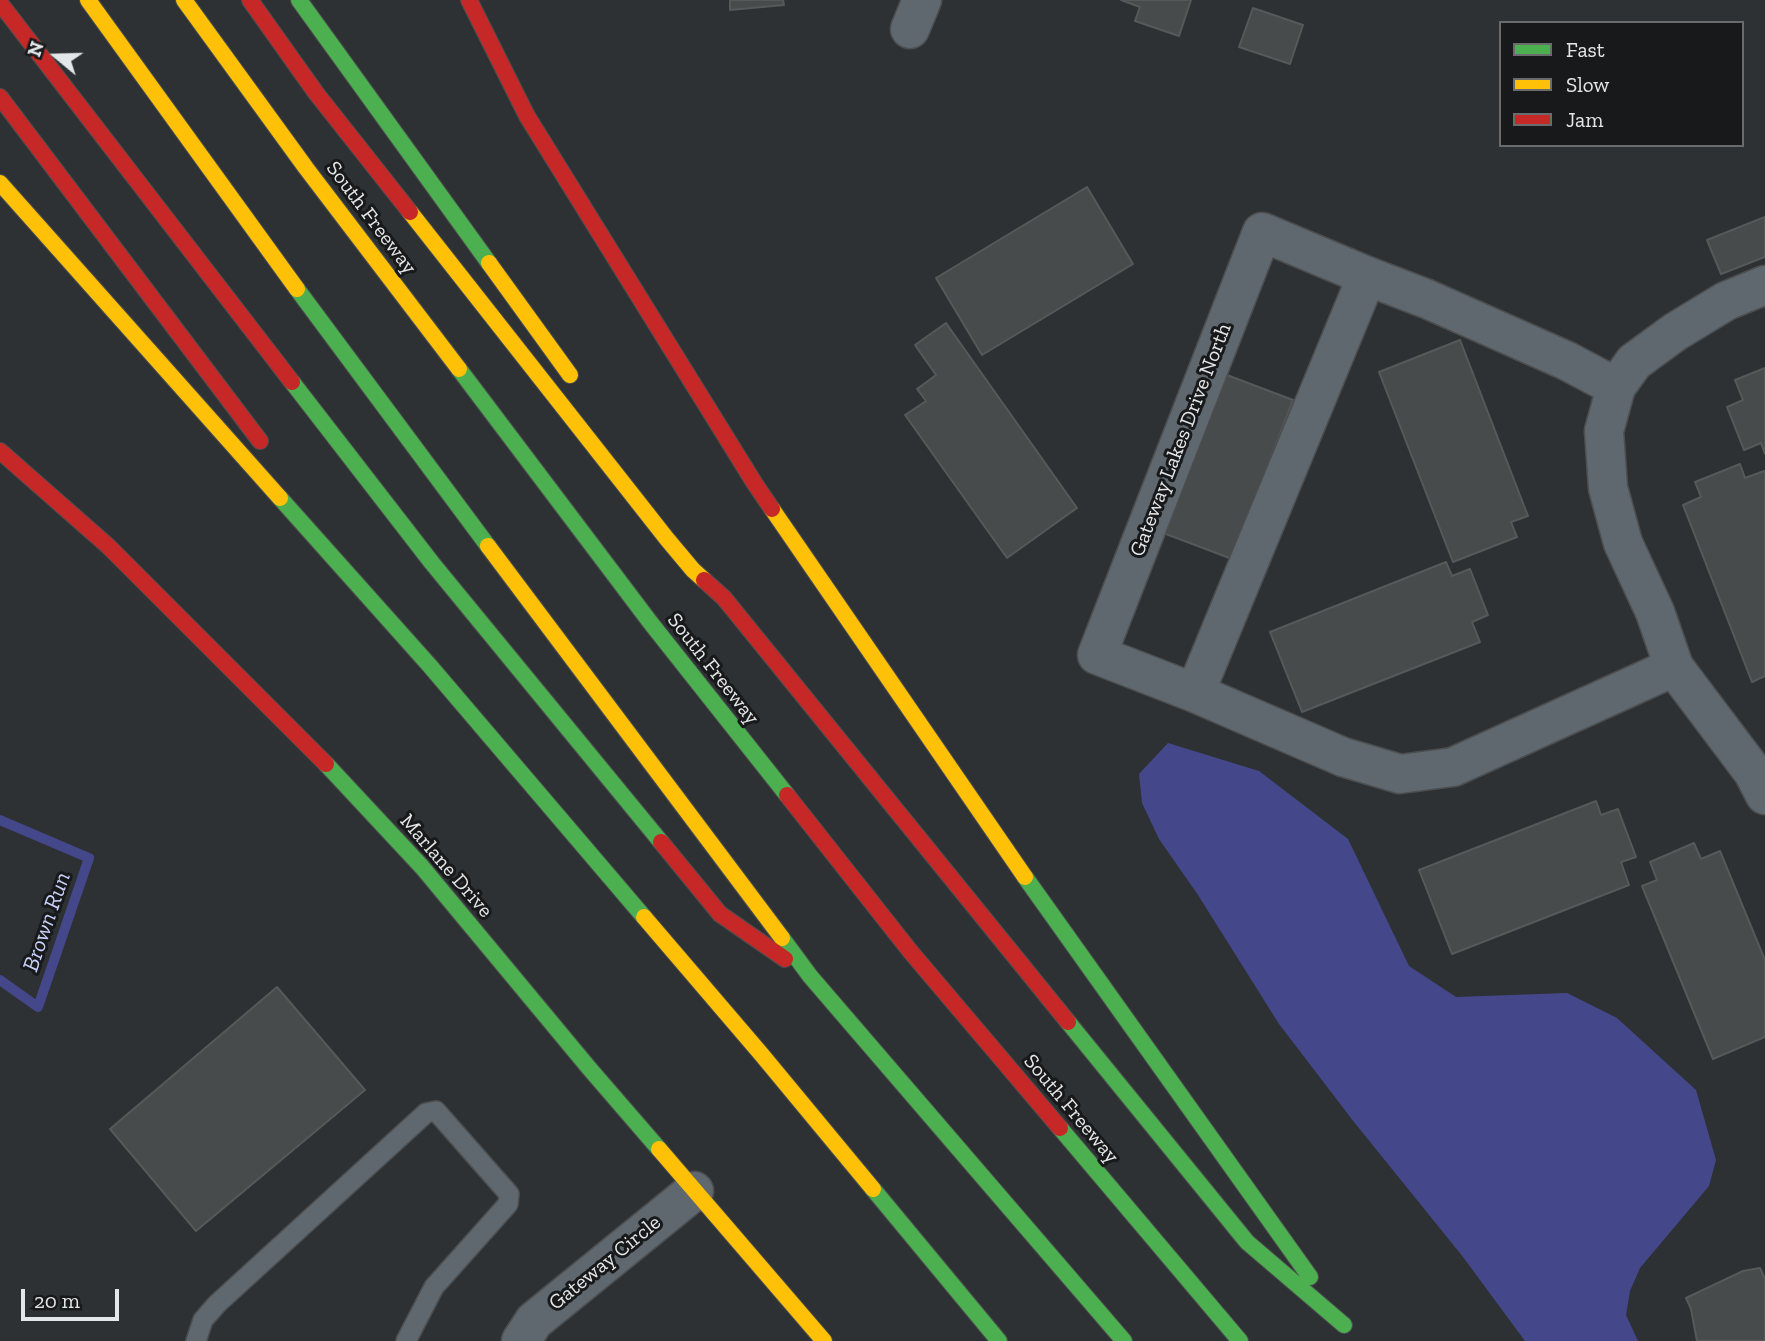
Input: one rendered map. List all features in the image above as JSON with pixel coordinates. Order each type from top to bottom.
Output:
[{"type":"main road","points":[[88,0],[305,301],[810,976],[1124,1341]]},
{"type":"main road","name":"South Freeway","points":[[184,0],[306,167],[650,622],[910,951],[1240,1341]]},
{"type":"main road","points":[[250,0],[316,93],[667,539],[693,569],[724,598],[1247,1242],[1347,1329],[1000,842],[755,484],[527,116],[469,0]]},
{"type":"main road","points":[[299,0],[583,393]]},
{"type":"main road","points":[[0,3],[432,563],[720,914],[810,976]]},
{"type":"main road","points":[[0,97],[272,456]]},
{"type":"main road","points":[[0,183],[430,666],[762,1055],[999,1341]]},
{"type":"main road","name":"Marlane Drive","points":[[0,452],[108,546],[303,740],[422,867],[694,1191],[824,1341]]},
{"type":"main road","points":[[322,522],[430,666]]},
{"type":"main road","points":[[696,550],[724,598]]},
{"type":"street","name":"Gateway Lakes Drive North","points":[[1616,387],[1567,361],[1440,304],[1262,232],[1097,655],[1343,757],[1400,774],[1453,767],[1675,667]]},
{"type":"street","points":[[1195,694],[1367,276]]},
{"type":"street","points":[[1765,285],[1726,301],[1675,331],[1634,362],[1616,387],[1604,431],[1608,488],[1623,543],[1655,612],[1675,667],[1753,772],[1765,795]]},
{"type":"street","name":"Gateway Circle","points":[[521,1341],[534,1321],[694,1191]]},
{"type":"lane","points":[[196,1341],[203,1320],[217,1304],[426,1113],[436,1111],[509,1194],[508,1204],[434,1287],[406,1341]]},
{"type":"shaded area","points":[[1168,743],[1259,771],[1348,839],[1409,966],[1456,997],[1567,993],[1617,1018],[1696,1090],[1716,1160],[1709,1186],[1640,1268],[1630,1291],[1626,1315],[1638,1341],[1525,1341],[1463,1257],[1279,1024],[1198,895],[1159,839],[1142,803],[1139,774]]},
{"type":"building","points":[[730,0],[783,0],[784,5],[730,10]]},
{"type":"building","points":[[1121,0],[1191,0],[1179,36],[1135,21],[1140,7]]},
{"type":"building","points":[[1253,8],[1303,25],[1290,64],[1239,47]]},
{"type":"building","points":[[1087,187],[1133,264],[982,355],[936,278]]},
{"type":"building","points":[[1765,217],[1765,257],[1721,274],[1707,240]]},
{"type":"building","points":[[946,323],[1077,508],[1007,558],[905,415],[926,401],[917,389],[936,375],[915,345]]},
{"type":"building","points":[[1460,340],[1528,516],[1511,522],[1517,537],[1453,562],[1379,372]]},
{"type":"building","points":[[1765,368],[1765,454],[1761,443],[1744,450],[1727,407],[1743,400],[1735,380]]},
{"type":"building","points":[[1219,372],[1293,400],[1232,559],[1158,531]]},
{"type":"building","points":[[1740,464],[1745,478],[1764,471],[1765,473],[1765,676],[1752,682],[1683,505],[1701,497],[1695,482]]},
{"type":"building","points":[[1446,562],[1452,576],[1470,569],[1488,615],[1472,622],[1480,642],[1302,712],[1270,632]]},
{"type":"building","points":[[1596,801],[1601,815],[1618,809],[1636,857],[1621,862],[1629,885],[1452,954],[1419,870]]},
{"type":"building","points":[[1694,843],[1701,859],[1720,851],[1765,960],[1765,1037],[1713,1059],[1642,886],[1657,880],[1650,862]]},
{"type":"building","points":[[277,987],[365,1090],[196,1231],[110,1129]]},
{"type":"building","points":[[1760,1268],[1765,1279],[1765,1341],[1697,1341],[1691,1309],[1686,1298],[1743,1271]]},
{"type":"waterway","name":"Brown Run","points":[[0,820],[89,858],[38,1007],[0,980]]},
{"type":"traffic: fast","points":[[299,0],[489,263]]},
{"type":"traffic: fast","points":[[297,289],[488,546]]},
{"type":"traffic: fast","points":[[459,369],[650,622],[787,795]]},
{"type":"traffic: fast","points":[[292,382],[432,563],[661,842]]},
{"type":"traffic: fast","points":[[280,498],[430,666],[644,917]]},
{"type":"traffic: fast","points":[[326,764],[422,867],[659,1149]]},
{"type":"traffic: fast","points":[[1025,877],[1310,1277]]},
{"type":"traffic: fast","points":[[782,938],[810,976],[1124,1341]]},
{"type":"traffic: fast","points":[[1068,1022],[1247,1242],[1344,1325]]},
{"type":"traffic: fast","points":[[1060,1128],[1240,1341]]},
{"type":"traffic: fast","points":[[873,1189],[999,1341]]},
{"type":"traffic: slow","points":[[88,0],[297,289]]},
{"type":"traffic: slow","points":[[184,0],[306,168],[459,369]]},
{"type":"traffic: slow","points":[[0,183],[280,498]]},
{"type":"traffic: slow","points":[[410,212],[667,539],[704,580]]},
{"type":"traffic: slow","points":[[489,263],[570,375]]},
{"type":"traffic: slow","points":[[772,509],[1025,877]]},
{"type":"traffic: slow","points":[[488,546],[782,938]]},
{"type":"traffic: slow","points":[[644,917],[873,1189]]},
{"type":"traffic: slow","points":[[659,1149],[824,1341]]},
{"type":"traffic: jam","points":[[250,0],[316,93],[410,212]]},
{"type":"traffic: jam","points":[[469,0],[527,116],[772,509]]},
{"type":"traffic: jam","points":[[0,3],[292,382]]},
{"type":"traffic: jam","points":[[0,97],[260,441]]},
{"type":"traffic: jam","points":[[0,451],[108,546],[326,764]]},
{"type":"traffic: jam","points":[[704,580],[724,598],[1068,1022]]},
{"type":"traffic: jam","points":[[787,795],[910,951],[1060,1128]]},
{"type":"traffic: jam","points":[[661,842],[720,914],[785,959]]}]
